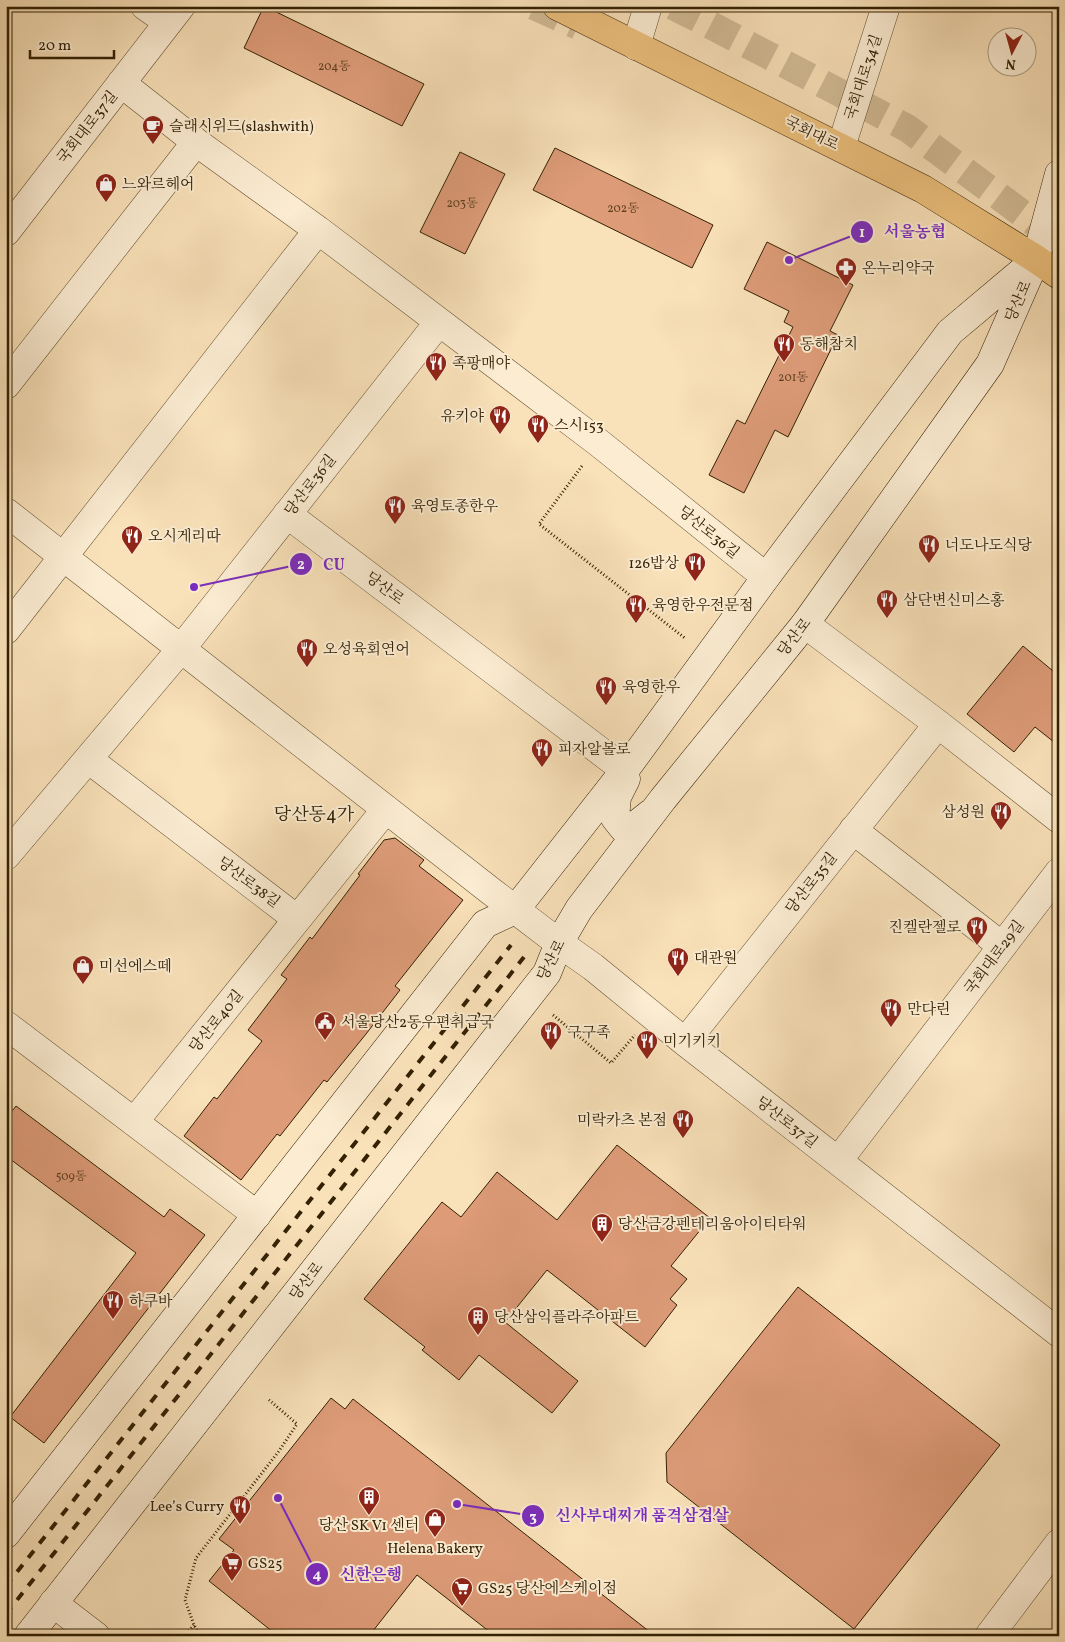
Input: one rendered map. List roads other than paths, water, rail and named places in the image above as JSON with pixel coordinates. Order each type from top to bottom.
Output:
[{"type":"main road","name":"국회대로","points":[[557,6],[923,189],[1059,275]]},
{"type":"street","name":"국회대로37길","points":[[6,232],[175,14],[146,6]]},
{"type":"street","points":[[636,46],[648,6]]},
{"type":"street","name":"국회대로34길","points":[[840,147],[886,6]]},
{"type":"street","name":"당산로36길","points":[[121,83],[196,142],[318,230],[599,443],[766,577]]},
{"type":"street","points":[[6,385],[196,142]]},
{"type":"street","name":"당산로","points":[[28,1636],[547,973],[559,943],[578,909],[654,810],[805,624],[990,364],[1036,260],[1059,174]]},
{"type":"street","points":[[6,630],[318,230]]},
{"type":"street","name":"당산로","points":[[6,1534],[485,924],[515,910],[625,770],[766,577],[950,332],[1036,260]]},
{"type":"street","name":"당산로36길","points":[[181,649],[439,322]]},
{"type":"street","points":[[6,512],[515,910]]},
{"type":"street","name":"당산로","points":[[287,514],[625,770]]},
{"type":"street","points":[[805,624],[938,724],[1059,819]]},
{"type":"street","points":[[6,856],[181,649]]},
{"type":"street","name":"당산로35길","points":[[685,1042],[938,724]]},
{"type":"street","points":[[641,748],[617,797],[615,818],[622,828],[637,824],[654,810]]},
{"type":"street","name":"당산로38길","points":[[88,759],[297,919]]},
{"type":"street","points":[[297,919],[386,809]]},
{"type":"street","points":[[853,830],[1002,946]]},
{"type":"street","name":"국회대로29길","points":[[838,1161],[1059,872]]},
{"type":"street","name":"당산로37길","points":[[515,910],[593,967],[685,1042],[1059,1334]]},
{"type":"street","name":"당산로40길","points":[[134,1122],[297,919]]},
{"type":"street","points":[[6,1025],[256,1215]]},
{"type":"street","points":[[989,1636],[1059,1543]]},
{"type":"street","points":[[53,1603],[96,1636]]},
{"type":"tunnel","points":[[534,6],[578,26]]},
{"type":"tunnel","points":[[673,6],[907,128],[1059,241]]},
{"type":"railway","points":[[6,1586],[511,945]]},
{"type":"railway","points":[[6,1614],[524,957]]},
{"type":"place","name":"슬래시위드(slashwith)","points":[[153,145]]},
{"type":"place","name":"느와르헤어","points":[[106,203]]},
{"type":"place","name":"서울농협","points":[[789,260]]},
{"type":"place","name":"온누리약국","points":[[846,287]]},
{"type":"place","name":"동해참치","points":[[784,363]]},
{"type":"place","name":"족팡매야","points":[[436,382]]},
{"type":"place","name":"유키야","points":[[500,435]]},
{"type":"place","name":"스시153","points":[[538,444]]},
{"type":"place","name":"육영토종한우","points":[[395,525]]},
{"type":"place","name":"오시게리따","points":[[132,555]]},
{"type":"place","name":"너도나도식당","points":[[929,564]]},
{"type":"place","name":"126밥상","points":[[695,582]]},
{"type":"place","name":"CU","points":[[194,587]]},
{"type":"place","name":"삼단변신미스홍","points":[[887,619]]},
{"type":"place","name":"육영한우전문점","points":[[636,624]]},
{"type":"place","name":"오성육회연어","points":[[307,668]]},
{"type":"place","name":"육영한우","points":[[606,706]]},
{"type":"place","name":"피자알볼로","points":[[542,768]]},
{"type":"place","name":"삼성원","points":[[1001,831]]},
{"type":"place","name":"진켈란젤로","points":[[977,946]]},
{"type":"place","name":"대관원","points":[[678,977]]},
{"type":"place","name":"미선에스떼","points":[[83,985]]},
{"type":"place","name":"만다린","points":[[891,1028]]},
{"type":"place","name":"서울당산2동우편취급국","points":[[325,1041]]},
{"type":"place","name":"구구족","points":[[551,1051]]},
{"type":"place","name":"미기키키","points":[[647,1060]]},
{"type":"place","name":"미락카츠 본점","points":[[683,1139]]},
{"type":"place","name":"당산금강펜테리움아이티타워","points":[[602,1243]]},
{"type":"place","name":"하쿠바","points":[[113,1320]]},
{"type":"place","name":"당산삼익플라주아파트","points":[[478,1336]]},
{"type":"place","name":"신한은행","points":[[278,1498]]},
{"type":"place","name":"신사부대찌개 품격삼겹살","points":[[457,1504]]},
{"type":"place","name":"당산 SK V1 센터","points":[[369,1516]]},
{"type":"place","name":"Lee’s Curry","points":[[240,1525]]},
{"type":"place","name":"Helena Bakery","points":[[435,1538]]},
{"type":"place","name":"GS25","points":[[232,1582]]},
{"type":"place","name":"GS25 당산에스케이점","points":[[462,1607]]},
{"type":"district","name":"당산동4가","points":[[314,814]]}]
